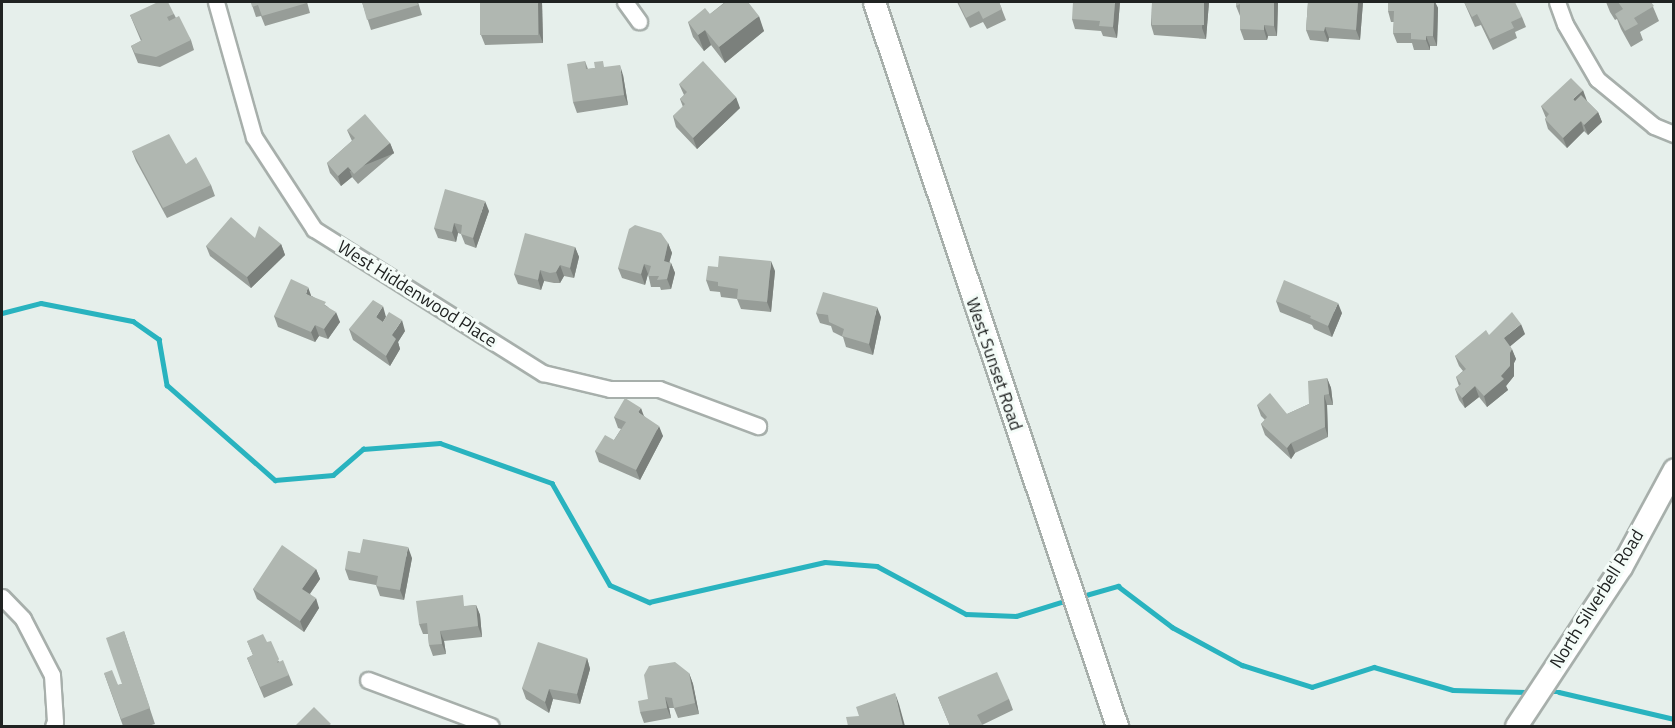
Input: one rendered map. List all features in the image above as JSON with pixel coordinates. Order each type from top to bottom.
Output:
[{"type":"street","name":"West Hiddenwood Place","points":[[216,2],[255,137],[314,229],[543,373],[610,389],[659,389],[758,426]]},
{"type":"street","points":[[625,2],[639,21]]},
{"type":"street","name":"West Sunset Road","points":[[874,2],[1117,726]]},
{"type":"street","points":[[1557,2],[1565,24],[1597,79],[1654,126],[1674,134]]},
{"type":"street","name":"North Silverbell Road","points":[[1516,726],[1621,567],[1674,469]]},
{"type":"street","points":[[2,597],[23,620],[52,675],[55,722],[53,726]]},
{"type":"street","points":[[368,680],[491,726]]},
{"type":"building","points":[[158,2],[168,2],[174,14],[167,17],[169,21],[179,16],[191,40],[156,57],[135,53],[131,46],[142,40],[130,15]]},
{"type":"building","points":[[251,2],[307,3],[262,16],[258,5],[252,7]]},
{"type":"building","points":[[362,2],[417,2],[418,5],[367,20]]},
{"type":"building","points":[[480,2],[538,2],[538,35],[480,35]]},
{"type":"building","points":[[726,2],[748,2],[759,16],[719,47],[705,30],[698,35],[688,22],[705,8],[710,14]]},
{"type":"building","points":[[958,2],[999,2],[1002,9],[983,19],[979,11],[966,18]]},
{"type":"building","points":[[1073,2],[1115,2],[1113,27],[1099,26],[1100,21],[1072,19]]},
{"type":"building","points":[[1152,2],[1204,2],[1204,25],[1152,25]]},
{"type":"building","points":[[1236,2],[1274,2],[1274,26],[1264,25],[1264,30],[1240,29],[1240,4],[1236,6]]},
{"type":"building","points":[[1308,2],[1358,2],[1356,30],[1325,27],[1324,31],[1306,30]]},
{"type":"building","points":[[1388,2],[1434,2],[1433,36],[1426,36],[1426,40],[1411,39],[1411,33],[1393,33],[1394,11],[1388,11]]},
{"type":"building","points":[[1464,2],[1515,2],[1522,17],[1511,22],[1514,28],[1490,39],[1477,14],[1472,17]]},
{"type":"building","points":[[1618,2],[1651,2],[1654,6],[1634,18],[1638,24],[1625,31],[1615,14],[1623,9]]},
{"type":"building","points":[[585,61],[586,69],[595,68],[594,62],[603,61],[604,67],[620,65],[624,95],[573,102],[567,64]]},
{"type":"building","points":[[703,61],[736,97],[693,138],[673,116],[685,104],[680,99],[687,92],[679,84]]},
{"type":"building","points":[[1571,78],[1583,90],[1573,99],[1575,101],[1581,95],[1598,112],[1584,125],[1581,121],[1563,138],[1545,119],[1549,114],[1541,106]]},
{"type":"building","points":[[365,114],[390,143],[354,174],[348,167],[338,176],[327,163],[355,138],[347,130]]},
{"type":"building","points":[[169,134],[186,164],[196,157],[211,185],[163,208],[132,151]]},
{"type":"building","points":[[445,189],[485,201],[473,238],[461,234],[462,225],[454,223],[452,232],[434,228]]},
{"type":"building","points":[[231,217],[255,238],[259,226],[281,244],[247,277],[206,246]]},
{"type":"building","points":[[635,225],[661,233],[668,243],[664,261],[671,263],[667,279],[657,280],[659,276],[648,276],[651,266],[644,264],[641,274],[618,268],[629,229]]},
{"type":"building","points":[[525,233],[575,247],[570,268],[560,265],[556,272],[550,273],[540,270],[538,280],[514,274]]},
{"type":"building","points":[[719,256],[771,261],[767,302],[737,299],[738,289],[718,286],[718,282],[706,280],[708,266],[718,267]]},
{"type":"building","points":[[291,279],[308,287],[306,294],[326,302],[324,305],[336,312],[324,329],[315,325],[311,332],[274,316]]},
{"type":"building","points":[[1284,280],[1338,303],[1328,326],[1276,301]]},
{"type":"building","points":[[823,292],[877,307],[869,344],[842,336],[844,329],[829,322],[828,315],[816,313]]},
{"type":"building","points":[[373,300],[383,306],[376,317],[383,322],[389,312],[402,320],[392,335],[396,339],[386,356],[349,329]]},
{"type":"building","points":[[1512,312],[1521,324],[1504,338],[1512,349],[1510,366],[1501,376],[1504,379],[1484,396],[1475,386],[1462,398],[1455,389],[1461,384],[1456,377],[1466,369],[1455,356],[1486,330],[1489,335]]},
{"type":"building","points":[[1327,378],[1329,394],[1324,395],[1325,427],[1291,443],[1287,448],[1261,424],[1267,417],[1257,405],[1270,393],[1287,414],[1309,404],[1308,381]]},
{"type":"building","points":[[625,398],[641,408],[638,412],[659,426],[636,470],[595,451],[605,435],[614,440],[626,422],[614,417]]},
{"type":"building","points":[[363,539],[408,547],[400,590],[376,586],[378,576],[345,569],[348,551],[360,553]]},
{"type":"building","points":[[282,545],[316,569],[302,589],[316,598],[300,621],[253,589]]},
{"type":"building","points":[[463,595],[464,606],[476,605],[478,626],[440,631],[442,644],[429,645],[427,623],[419,624],[416,601]]},
{"type":"building","points":[[124,631],[150,708],[121,719],[104,673],[112,670],[118,685],[122,684],[106,638]]},
{"type":"building","points":[[263,634],[267,642],[271,641],[279,659],[277,663],[283,660],[289,675],[260,687],[247,658],[253,655],[247,641]]},
{"type":"building","points":[[538,642],[587,658],[577,694],[549,689],[545,702],[522,688]]},
{"type":"building","points":[[675,662],[689,673],[695,703],[674,708],[672,698],[665,697],[667,708],[640,712],[638,701],[648,699],[644,675],[649,666]]},
{"type":"building","points":[[997,672],[1009,699],[977,715],[983,726],[950,726],[938,697]]},
{"type":"building","points":[[895,693],[903,726],[848,726],[846,717],[859,716],[856,707]]},
{"type":"building","points":[[314,707],[331,724],[328,726],[295,726]]},
{"type":"waterway","points":[[2,313],[41,303],[133,321],[159,339],[167,385],[275,480],[333,475],[363,449],[440,443],[552,483],[610,585],[649,602],[825,562],[877,566],[966,614],[1016,616],[1068,600]]},
{"type":"waterway","points":[[1079,597],[1118,586],[1172,627],[1242,665],[1312,687],[1374,667],[1453,690],[1530,692]]},
{"type":"waterway","points":[[1545,692],[1559,692],[1674,719]]}]
